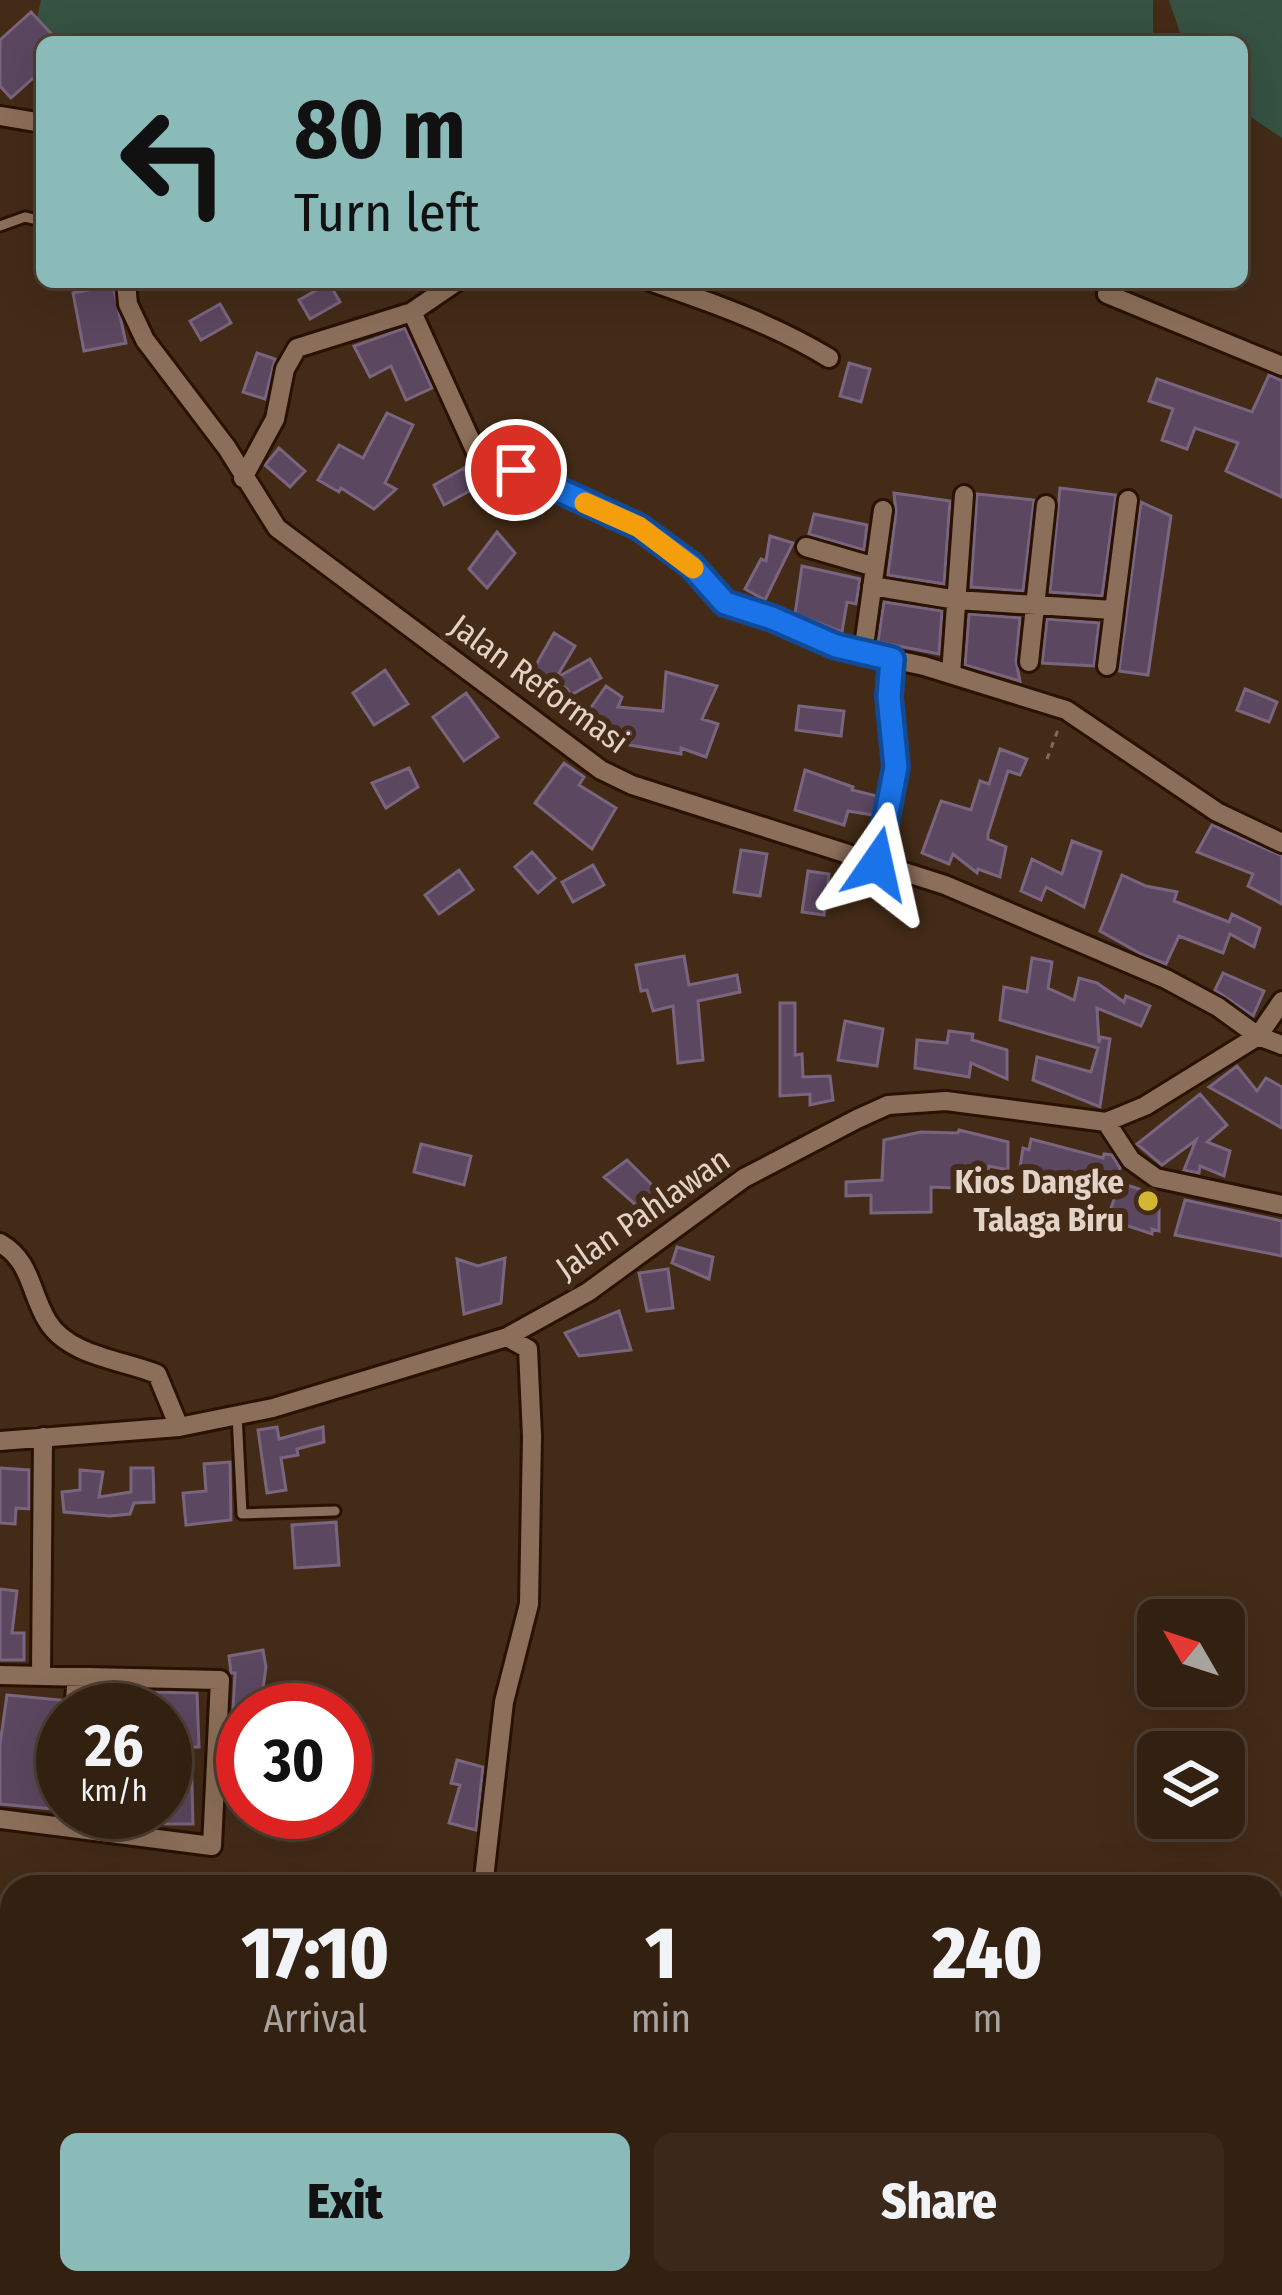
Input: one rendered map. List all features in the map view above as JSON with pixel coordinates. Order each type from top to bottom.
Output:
[{"type":"street","points":[[0,116],[36,122]]},
{"type":"street","name":"Jalan Reformasi","points":[[127,288],[128,304],[145,340],[227,448],[277,528],[601,770],[632,785],[945,885],[1166,979],[1258,1036],[1282,1045]]},
{"type":"street","points":[[243,478],[275,419],[285,368],[296,349],[412,312],[447,288]]},
{"type":"street","points":[[670,288],[729,308],[829,358]]},
{"type":"street","points":[[1106,294],[1282,366]]},
{"type":"street","points":[[412,312],[475,450],[639,527],[691,565],[725,603],[836,646],[951,674],[1066,710],[1217,812],[1282,843]]},
{"type":"street","points":[[951,674],[964,495]]},
{"type":"street","points":[[1107,666],[1128,500]]},
{"type":"street","points":[[1029,662],[1046,505]]},
{"type":"street","points":[[863,653],[883,510]]},
{"type":"street","points":[[806,548],[874,576],[957,600],[1113,610]]},
{"type":"street","points":[[877,864],[896,767],[889,697],[892,659]]},
{"type":"street","points":[[1282,1001],[1258,1036],[1145,1106],[1106,1122],[1131,1160],[1156,1178],[1282,1205]]},
{"type":"street","name":"Jalan Pahlawan","points":[[0,1441],[179,1427],[273,1408],[507,1337],[589,1292],[744,1178],[888,1105],[946,1101],[1106,1122]]},
{"type":"street","points":[[0,1243],[14,1251],[30,1275],[48,1323],[69,1343],[157,1374],[179,1427]]},
{"type":"street","points":[[484,1875],[504,1702],[529,1604],[532,1436],[528,1349],[507,1337]]},
{"type":"street","points":[[41,1676],[43,1437]]},
{"type":"street","points":[[0,1676],[220,1680],[212,1846],[173,1839]]},
{"type":"street","points":[[76,1683],[77,1677]]},
{"type":"street","points":[[0,1819],[36,1819]]},
{"type":"lane","points":[[0,226],[25,218],[36,220]]},
{"type":"lane","points":[[237,1415],[242,1514],[335,1511]]},
{"type":"path","points":[[1047,759],[1066,710]]},
{"type":"green space","points":[[41,0],[1153,0],[1153,36],[36,36],[36,50],[28,60]]},
{"type":"green space","points":[[1169,0],[1282,0],[1282,138],[1248,115],[1248,36],[1181,36]]},
{"type":"building","points":[[31,12],[53,36],[36,36],[36,75],[11,98],[0,86],[0,40]]},
{"type":"building","points":[[114,288],[126,343],[84,351],[73,293]]},
{"type":"building","points":[[320,288],[332,288],[340,302],[310,319],[299,300]]},
{"type":"building","points":[[220,304],[231,323],[201,340],[190,321]]},
{"type":"building","points":[[405,328],[432,388],[406,400],[391,366],[370,377],[354,346]]},
{"type":"building","points":[[257,353],[275,359],[265,399],[243,392]]},
{"type":"building","points":[[849,363],[870,369],[861,402],[840,396]]},
{"type":"building","points":[[1269,375],[1282,381],[1282,497],[1226,471],[1238,443],[1195,428],[1187,449],[1162,440],[1173,409],[1149,401],[1157,379],[1252,412]]},
{"type":"building","points":[[387,413],[413,425],[385,483],[396,489],[374,509],[318,480],[339,445],[363,458]]},
{"type":"building","points":[[279,448],[305,471],[290,487],[265,465]]},
{"type":"building","points":[[464,468],[475,488],[444,505],[434,485]]},
{"type":"building","points":[[1060,488],[1116,495],[1102,596],[1050,592]]},
{"type":"building","points":[[894,493],[950,501],[944,584],[888,575]]},
{"type":"building","points":[[977,494],[1034,500],[1023,591],[971,587]]},
{"type":"building","points":[[1141,502],[1171,516],[1148,675],[1119,671]]},
{"type":"building","points":[[814,514],[867,525],[864,550],[809,534]]},
{"type":"building","points":[[497,532],[515,553],[487,588],[469,569]]},
{"type":"building","points":[[770,536],[793,543],[765,600],[745,589],[761,559],[766,561]]},
{"type":"building","points":[[802,566],[860,579],[856,604],[847,602],[842,632],[795,614]]},
{"type":"building","points":[[884,602],[942,611],[939,654],[878,642]]},
{"type":"building","points":[[969,614],[1020,618],[1016,661],[1020,681],[965,665]]},
{"type":"building","points":[[1047,619],[1099,623],[1094,666],[1042,663]]},
{"type":"building","points":[[554,633],[575,646],[556,678],[590,659],[601,678],[571,695],[533,670]]},
{"type":"building","points":[[385,670],[408,704],[374,725],[353,693]]},
{"type":"building","points":[[666,672],[717,686],[702,719],[718,724],[706,757],[681,748],[681,754],[624,744],[590,709],[606,686],[622,697],[618,707],[663,711]]},
{"type":"building","points":[[1245,689],[1277,702],[1269,722],[1237,710]]},
{"type":"building","points":[[466,693],[498,737],[464,761],[433,717]]},
{"type":"building","points":[[799,706],[844,711],[841,736],[796,730]]},
{"type":"building","points":[[1000,749],[1027,759],[1020,775],[1008,771],[988,834],[988,839],[1006,847],[1000,877],[978,869],[977,873],[953,854],[949,864],[922,853],[941,801],[971,810],[980,781],[989,784]]},
{"type":"building","points":[[564,763],[584,777],[579,785],[616,808],[592,849],[535,803]]},
{"type":"building","points":[[409,768],[418,787],[386,808],[372,783]]},
{"type":"building","points":[[805,770],[877,796],[873,815],[848,811],[844,825],[795,810]]},
{"type":"building","points":[[1212,825],[1282,856],[1282,904],[1248,886],[1253,874],[1197,852]]},
{"type":"building","points":[[1072,841],[1101,852],[1084,907],[1046,887],[1041,900],[1021,891],[1032,859],[1062,874]]},
{"type":"building","points":[[741,850],[767,854],[760,896],[734,892]]},
{"type":"building","points":[[532,852],[555,878],[538,893],[515,867]]},
{"type":"building","points":[[593,865],[604,885],[573,902],[562,882]]},
{"type":"building","points":[[459,870],[473,890],[439,914],[425,895]]},
{"type":"building","points":[[808,871],[829,874],[824,915],[802,912]]},
{"type":"building","points":[[1122,875],[1177,892],[1174,901],[1229,922],[1232,914],[1260,928],[1254,947],[1230,934],[1223,953],[1179,936],[1166,964],[1141,954],[1100,931]]},
{"type":"building","points":[[684,956],[689,985],[737,975],[740,992],[698,1001],[703,1060],[678,1063],[673,1006],[653,1011],[647,990],[641,991],[636,965]]},
{"type":"building","points":[[1032,958],[1052,962],[1048,988],[1074,1000],[1079,978],[1097,983],[1124,1002],[1126,996],[1150,1006],[1141,1026],[1097,1008],[1099,1043],[1101,1037],[1110,1039],[1100,1107],[1033,1080],[1037,1057],[1091,1072],[1098,1048],[1000,1020],[1004,987],[1027,992]]},
{"type":"building","points":[[1223,973],[1264,991],[1253,1016],[1215,990]]},
{"type":"building","points":[[780,1003],[795,1003],[795,1055],[802,1054],[803,1077],[830,1076],[833,1100],[810,1105],[810,1094],[780,1096]]},
{"type":"building","points":[[845,1021],[883,1029],[877,1066],[838,1060]]},
{"type":"building","points":[[949,1031],[973,1034],[972,1040],[1007,1050],[1007,1079],[971,1063],[969,1077],[915,1068],[917,1040],[947,1043]]},
{"type":"building","points":[[1237,1066],[1257,1091],[1266,1078],[1282,1087],[1282,1128],[1209,1087]]},
{"type":"building","points":[[1200,1094],[1227,1125],[1207,1142],[1230,1151],[1224,1176],[1200,1166],[1199,1173],[1184,1170],[1196,1140],[1162,1165],[1137,1144]]},
{"type":"building","points":[[959,1130],[1008,1142],[1008,1170],[989,1166],[988,1173],[956,1167],[955,1188],[931,1187],[931,1212],[871,1213],[871,1195],[846,1196],[846,1182],[882,1180],[884,1140]]},
{"type":"building","points":[[1031,1139],[1103,1158],[1112,1155],[1120,1168],[1115,1182],[1086,1177],[1082,1199],[1054,1191],[1057,1177],[1020,1168],[1023,1148],[1029,1150]]},
{"type":"building","points":[[421,1144],[471,1156],[464,1185],[414,1172]]},
{"type":"building","points":[[627,1160],[663,1196],[646,1214],[604,1177]]},
{"type":"building","points":[[1120,1183],[1159,1195],[1159,1231],[1152,1229],[1152,1234],[1107,1219]]},
{"type":"building","points":[[1185,1200],[1282,1221],[1282,1256],[1175,1235]]},
{"type":"building","points":[[677,1247],[713,1257],[709,1279],[672,1263]]},
{"type":"building","points":[[505,1258],[501,1303],[464,1314],[457,1259],[478,1266]]},
{"type":"building","points":[[668,1269],[673,1308],[647,1311],[639,1273]]},
{"type":"building","points":[[619,1311],[631,1350],[579,1356],[565,1333]]},
{"type":"building","points":[[277,1427],[279,1439],[323,1427],[324,1442],[281,1458],[286,1490],[267,1493],[258,1430]]},
{"type":"building","points":[[230,1462],[231,1520],[186,1525],[183,1493],[206,1491],[204,1464]]},
{"type":"building","points":[[0,1468],[29,1470],[29,1509],[16,1508],[15,1524],[0,1523]]},
{"type":"building","points":[[131,1468],[153,1468],[154,1502],[134,1503],[130,1514],[64,1512],[62,1492],[80,1490],[80,1470],[103,1472],[99,1497],[131,1492]]},
{"type":"building","points":[[336,1522],[339,1565],[295,1568],[292,1525]]},
{"type":"building","points":[[0,1589],[17,1591],[12,1633],[24,1633],[24,1660],[0,1660]]},
{"type":"building","points":[[263,1650],[264,1683],[234,1683],[229,1656]]},
{"type":"building","points":[[192,1693],[197,1693],[199,1747],[192,1747]]},
{"type":"building","points":[[7,1695],[36,1698],[36,1807],[0,1804],[0,1744]]},
{"type":"building","points":[[457,1760],[483,1767],[476,1830],[449,1823],[460,1785],[451,1783]]},
{"type":"slow traffic","points":[[585,503],[639,527],[693,568]]},
{"type":"place","name":"Kios Dangke Talaga Biru","points":[[1148,1201]]},
{"type":"route","points":[[516,470],[639,527],[691,565],[725,603],[836,646],[892,659],[889,697],[896,767],[877,864]]}]
